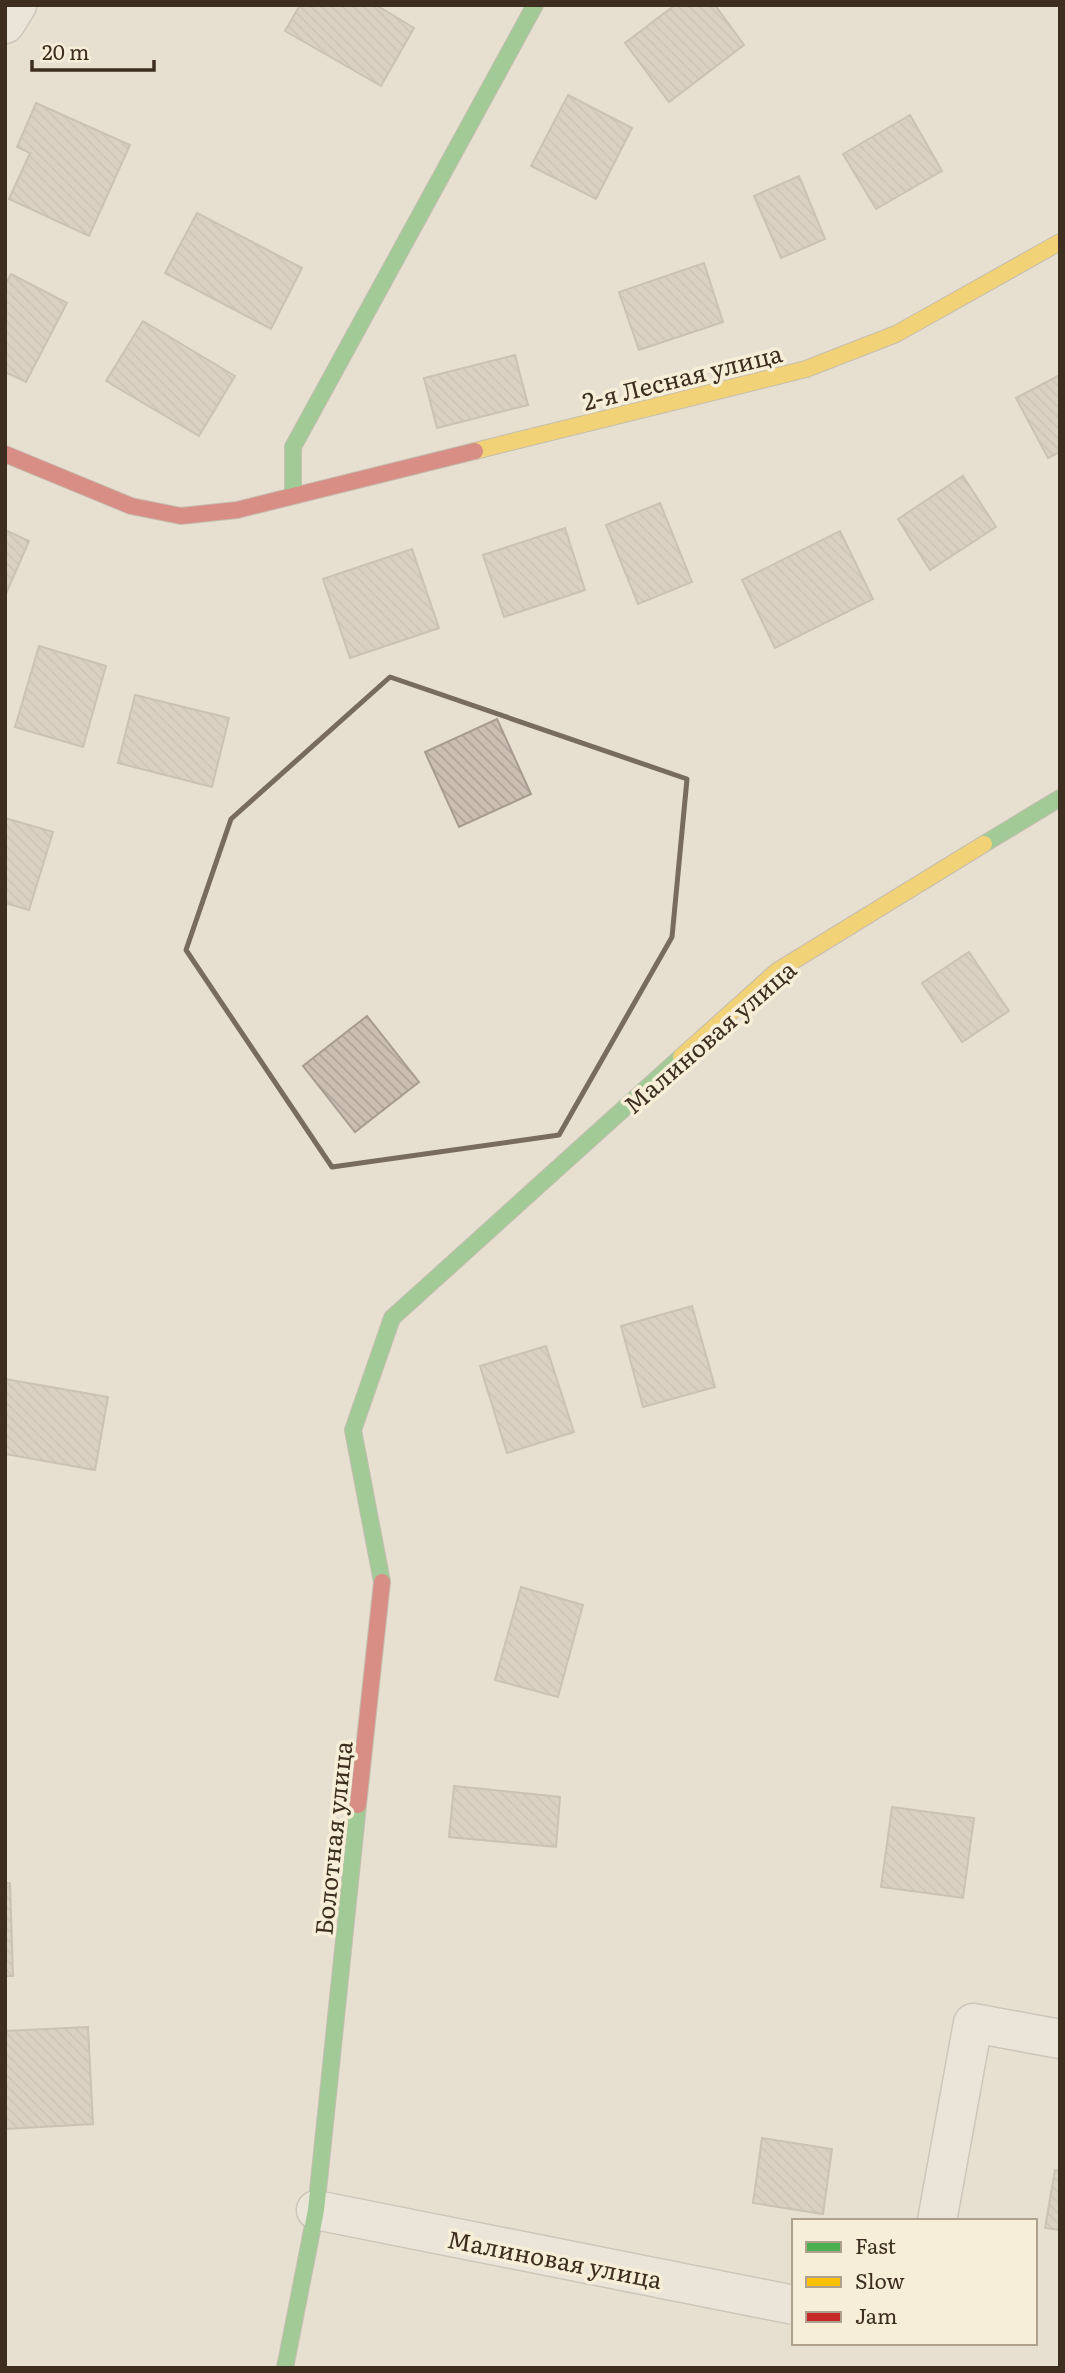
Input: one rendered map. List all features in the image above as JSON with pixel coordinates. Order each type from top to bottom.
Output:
[{"type":"street","points":[[5,24],[17,5]]},
{"type":"street","points":[[293,495],[293,447],[535,5]]},
{"type":"street","name":"2-я Лесная улица","points":[[5,454],[131,506],[181,516],[237,510],[806,369],[896,334],[1060,242]]},
{"type":"street","name":"Малиновая улица","points":[[392,1318],[777,971],[1060,798]]},
{"type":"street","name":"Болотная улица","points":[[285,2368],[316,2210],[382,1579],[353,1430],[392,1318]]},
{"type":"street","points":[[937,2219],[973,2023],[1060,2039]]},
{"type":"street","name":"Малиновая улица","points":[[316,2210],[792,2305]]},
{"type":"highlighted area","points":[[390,677],[687,779],[672,937],[559,1135],[332,1167],[186,950],[231,819]]},
{"type":"building","points":[[300,5],[376,5],[414,28],[381,86],[285,31]]},
{"type":"building","points":[[675,5],[715,5],[744,45],[669,102],[625,43]]},
{"type":"building","points":[[568,95],[632,128],[596,199],[531,166]]},
{"type":"building","points":[[36,103],[130,145],[89,236],[9,199],[30,153],[17,147]]},
{"type":"building","points":[[910,115],[942,171],[876,209],[843,154]]},
{"type":"building","points":[[799,176],[825,239],[781,258],[754,196]]},
{"type":"building","points":[[197,213],[302,268],[271,329],[165,273]]},
{"type":"building","points":[[704,263],[723,322],[639,350],[619,292]]},
{"type":"building","points":[[11,274],[67,303],[26,382],[5,372],[5,285]]},
{"type":"building","points":[[143,321],[235,376],[199,436],[106,381]]},
{"type":"building","points":[[515,355],[528,405],[437,428],[424,378]]},
{"type":"building","points":[[1060,375],[1060,452],[1048,458],[1016,398]]},
{"type":"building","points":[[963,476],[996,527],[930,570],[898,519]]},
{"type":"building","points":[[660,503],[692,582],[638,604],[606,525]]},
{"type":"building","points":[[565,528],[585,590],[504,617],[483,555]]},
{"type":"building","points":[[5,530],[29,541],[5,596]]},
{"type":"building","points":[[840,531],[873,599],[775,648],[742,580]]},
{"type":"building","points":[[412,549],[439,628],[350,658],[323,579]]},
{"type":"building","points":[[39,646],[106,666],[83,747],[15,727]]},
{"type":"building","points":[[135,695],[229,718],[212,787],[118,763]]},
{"type":"building","points":[[497,719],[531,794],[459,827],[425,752]]},
{"type":"building","points":[[5,818],[53,832],[29,910],[5,903]]},
{"type":"building","points":[[969,952],[1009,1011],[962,1042],[922,983]]},
{"type":"building","points":[[367,1016],[419,1082],[355,1132],[303,1066]]},
{"type":"building","points":[[692,1306],[715,1387],[643,1407],[621,1326]]},
{"type":"building","points":[[546,1346],[574,1432],[507,1453],[480,1366]]},
{"type":"building","points":[[5,1379],[108,1397],[95,1470],[5,1454]]},
{"type":"building","points":[[521,1587],[583,1605],[558,1697],[495,1680]]},
{"type":"building","points":[[454,1786],[560,1797],[556,1847],[449,1837]]},
{"type":"building","points":[[892,1807],[974,1818],[963,1898],[881,1887]]},
{"type":"building","points":[[5,1883],[10,1883],[13,1976],[5,1976]]},
{"type":"building","points":[[88,2027],[93,2124],[6,2129],[5,2031]]},
{"type":"building","points":[[762,2138],[832,2149],[823,2214],[753,2203]]},
{"type":"building","points":[[1055,2170],[1060,2171],[1060,2230],[1045,2228]]},
{"type":"traffic: fast","points":[[293,495],[293,447],[535,5]]},
{"type":"traffic: fast","points":[[984,844],[1060,798]]},
{"type":"traffic: fast","points":[[382,1582],[353,1430],[392,1318],[681,1057]]},
{"type":"traffic: fast","points":[[285,2368],[316,2210],[358,1805]]},
{"type":"traffic: slow","points":[[475,451],[806,369],[896,334],[1060,242]]},
{"type":"traffic: slow","points":[[681,1057],[777,971],[984,844]]},
{"type":"traffic: jam","points":[[5,454],[131,506],[181,516],[237,510],[475,451]]},
{"type":"traffic: jam","points":[[358,1805],[382,1582]]}]
